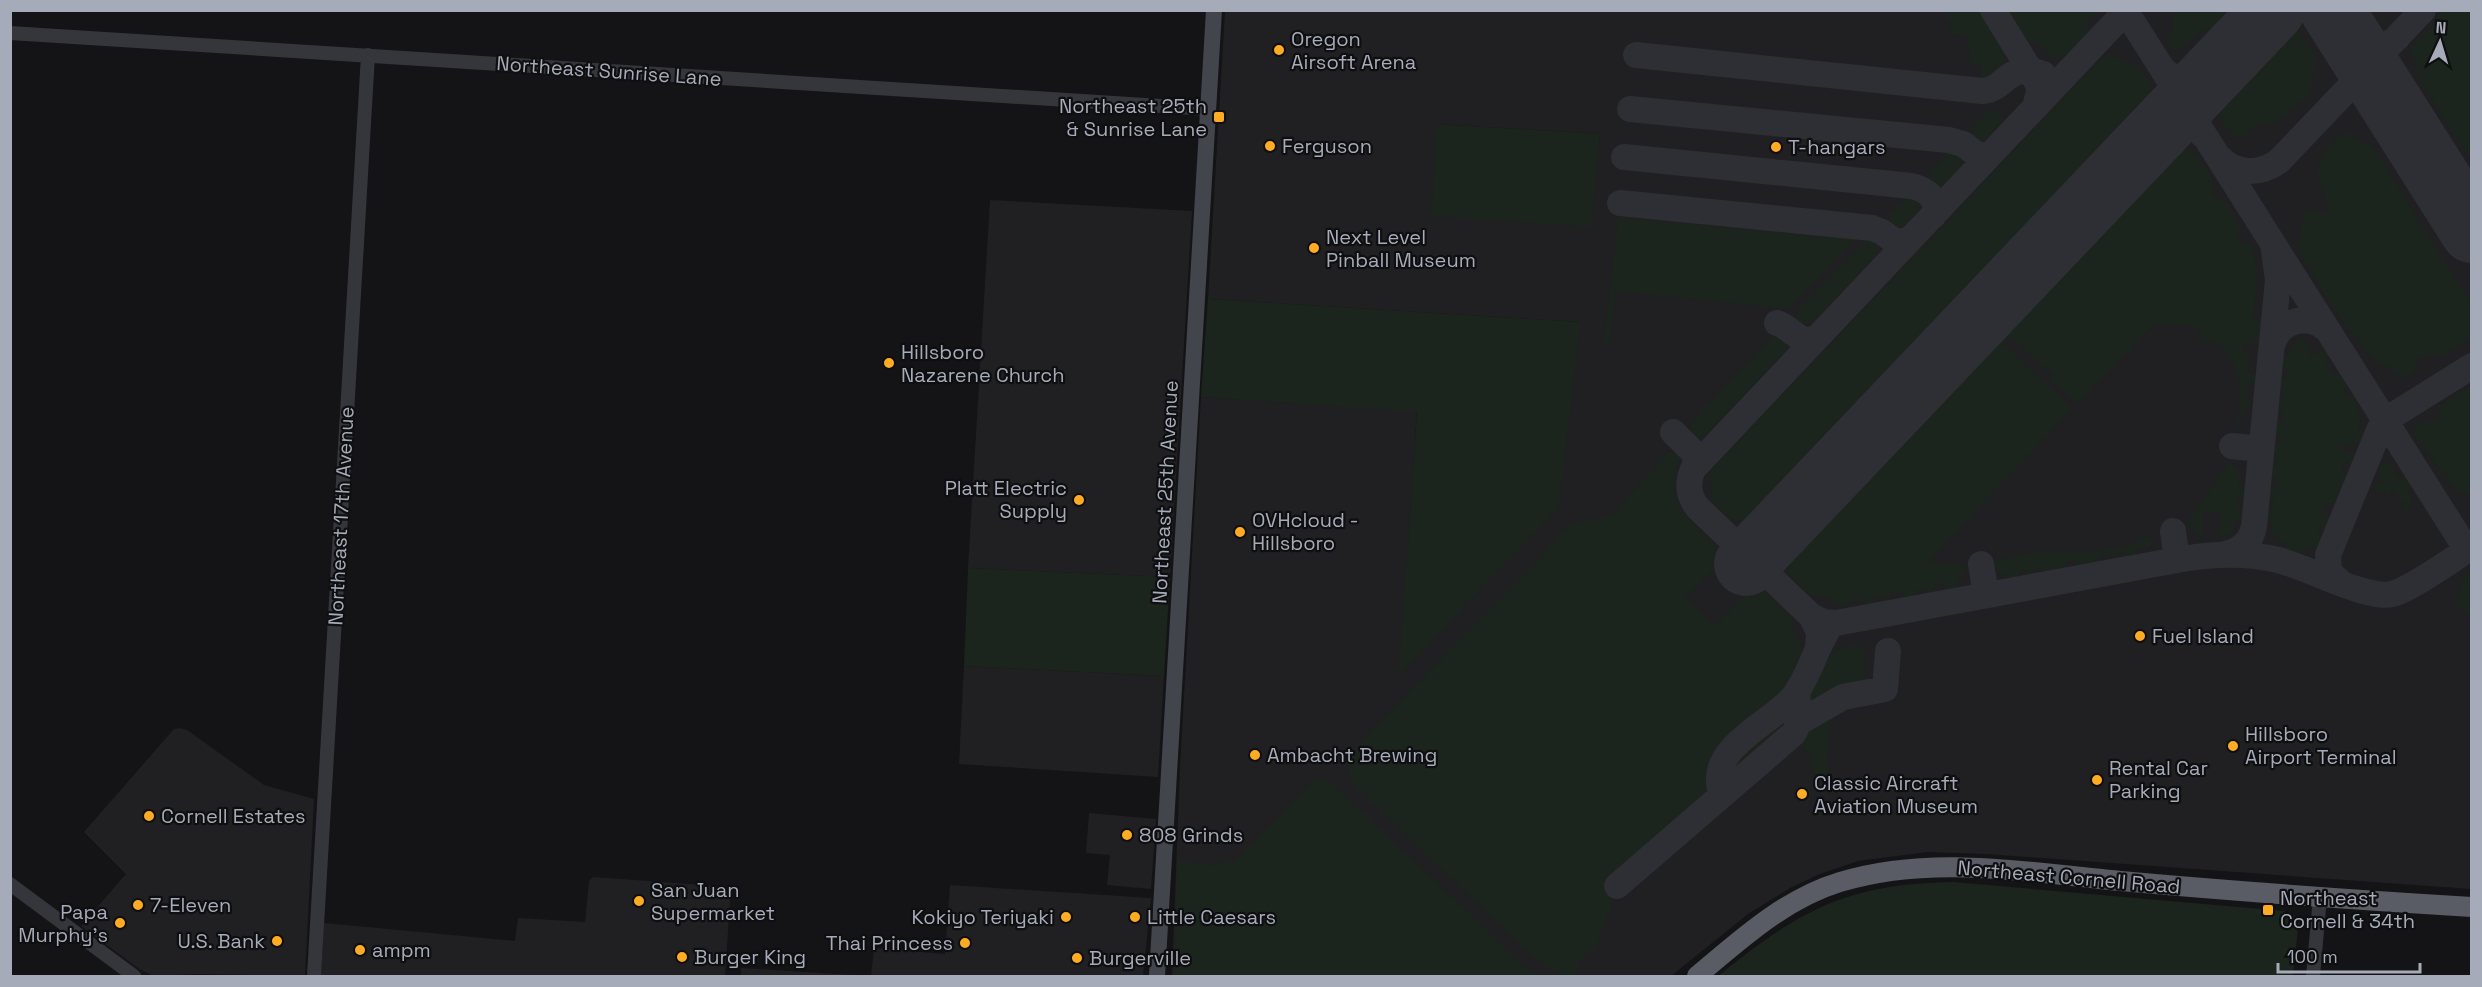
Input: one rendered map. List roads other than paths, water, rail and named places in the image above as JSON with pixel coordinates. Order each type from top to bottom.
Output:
[{"type":"highway","name":"Northeast Cornell Road","points":[[1697,976],[1746,934],[1794,902],[1838,883],[1891,870],[1955,866],[2320,897],[2472,907]]},
{"type":"main road","name":"Northeast 25th Avenue","points":[[1157,976],[1214,10]]},
{"type":"street","name":"Northeast Sunrise Lane","points":[[10,33],[1208,109]]},
{"type":"street","name":"Northeast 17th Avenue","points":[[314,976],[368,55]]},
{"type":"street","points":[[10,884],[135,976]]},
{"type":"street","points":[[2313,976],[2320,897]]},
{"type":"place","name":"Oregon Airsoft Arena","points":[[1279,50]]},
{"type":"place","name":"Northeast 25th & Sunrise Lane","points":[[1219,117]]},
{"type":"place","name":"Ferguson","points":[[1270,146]]},
{"type":"place","name":"T-hangars","points":[[1776,147]]},
{"type":"place","name":"Next Level Pinball Museum","points":[[1314,248]]},
{"type":"place","name":"Hillsboro Nazarene Church","points":[[889,363]]},
{"type":"place","name":"Platt Electric Supply","points":[[1079,500]]},
{"type":"place","name":"OVHcloud - Hillsboro","points":[[1240,532]]},
{"type":"place","name":"Fuel Island","points":[[2140,636]]},
{"type":"place","name":"Hillsboro Airport Terminal","points":[[2233,746]]},
{"type":"place","name":"Ambacht Brewing","points":[[1255,755]]},
{"type":"place","name":"Rental Car Parking","points":[[2097,780]]},
{"type":"place","name":"Classic Aircraft Aviation Museum","points":[[1802,794]]},
{"type":"place","name":"Cornell Estates","points":[[149,816]]},
{"type":"place","name":"808 Grinds","points":[[1127,835]]},
{"type":"place","name":"San Juan Supermarket","points":[[639,901]]},
{"type":"place","name":"7-Eleven","points":[[138,905]]},
{"type":"place","name":"Northeast Cornell & 34th","points":[[2268,910]]},
{"type":"place","name":"Kokiyo Teriyaki","points":[[1066,917]]},
{"type":"place","name":"Little Caesars","points":[[1135,917]]},
{"type":"place","name":"Papa Murphy's","points":[[120,923]]},
{"type":"place","name":"U.S. Bank","points":[[277,941]]},
{"type":"place","name":"Thai Princess","points":[[965,943]]},
{"type":"place","name":"ampm","points":[[360,950]]},
{"type":"place","name":"Burger King","points":[[682,957]]},
{"type":"place","name":"Burgerville","points":[[1077,958]]}]
